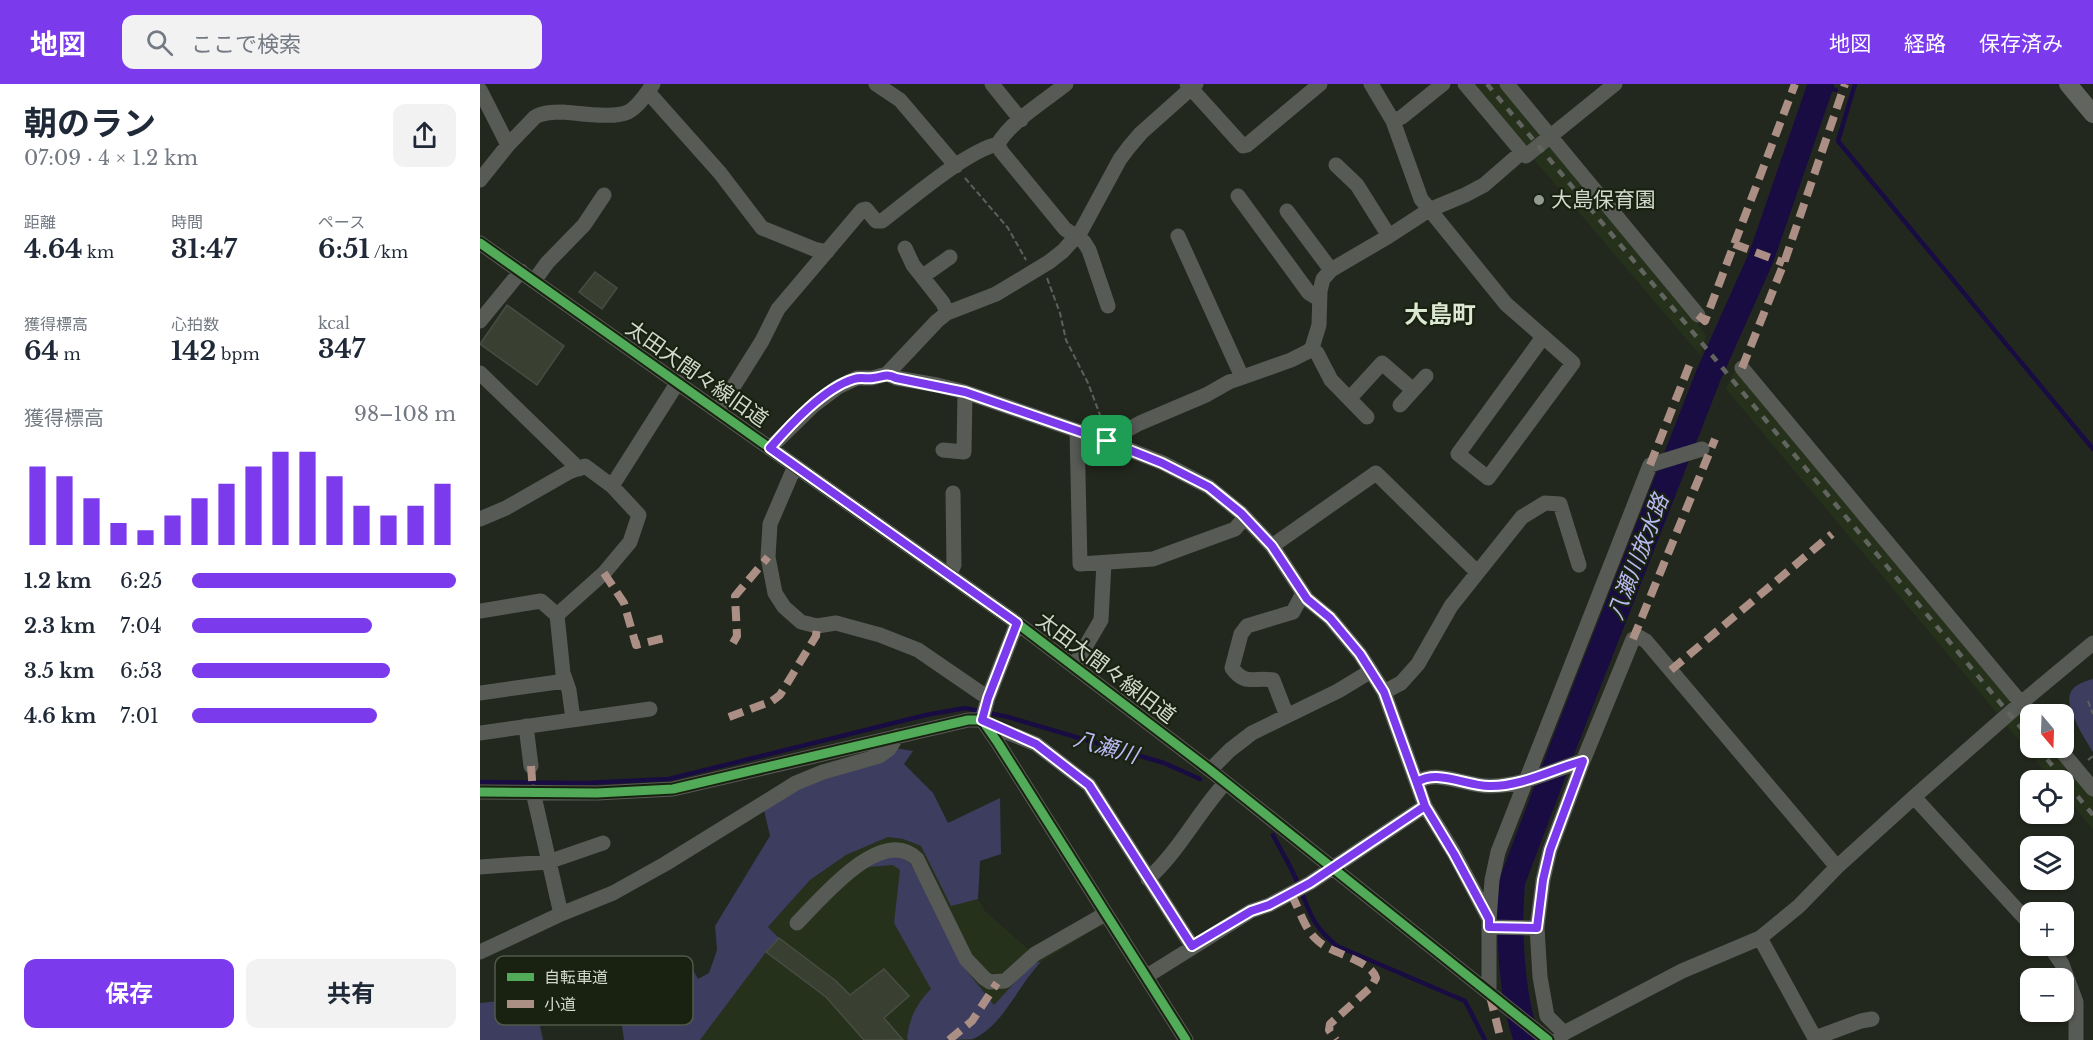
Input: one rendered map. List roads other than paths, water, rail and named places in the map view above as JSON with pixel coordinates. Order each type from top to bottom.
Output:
[{"type":"main road","points":[[2068,84],[2093,114]]},
{"type":"street","points":[[876,84],[900,100],[956,166]]},
{"type":"street","points":[[992,84],[1021,120]]},
{"type":"street","points":[[718,411],[778,309],[862,210],[867,209],[876,221],[882,221],[956,166],[988,147],[998,144],[1003,136],[1021,120],[1066,84]]},
{"type":"street","points":[[770,448],[814,405],[837,387],[857,378],[872,378],[887,374],[947,313],[996,294],[1049,262],[1076,236],[1129,147],[1191,85],[1243,146],[1320,84]]},
{"type":"street","points":[[1371,84],[1393,121],[1421,199],[1506,303],[1573,363],[1488,478],[1458,454],[1543,337]]},
{"type":"street","points":[[1393,121],[1402,117],[1443,84]]},
{"type":"street","points":[[1107,441],[1140,423],[1206,395],[1236,379],[1300,356],[1314,343],[1319,325],[1319,299],[1323,279],[1331,270],[1429,210],[1484,185],[1522,152],[1465,84]]},
{"type":"street","points":[[1507,84],[1698,315]]},
{"type":"street","points":[[1526,156],[1615,84]]},
{"type":"street","points":[[480,180],[508,145],[540,114],[627,112],[650,88],[762,228],[827,252]]},
{"type":"street","points":[[480,90],[484,109],[508,145]]},
{"type":"street","points":[[998,144],[1001,151],[1065,229],[1084,242],[1089,250],[1108,306]]},
{"type":"street","points":[[1336,165],[1357,186],[1389,236]]},
{"type":"street","points":[[534,281],[584,225],[604,195]]},
{"type":"street","points":[[1238,196],[1309,293],[1319,299]]},
{"type":"street","points":[[1287,211],[1331,270]]},
{"type":"street","points":[[1178,236],[1236,379]]},
{"type":"street","name":"太田大間々線旧道","points":[[480,243],[1017,623],[1334,867],[1545,1038]]},
{"type":"street","points":[[904,248],[913,265],[943,303],[947,313]]},
{"type":"street","points":[[923,276],[950,257]]},
{"type":"street","points":[[480,321],[521,271]]},
{"type":"street","points":[[1314,343],[1332,380],[1367,417]]},
{"type":"street","points":[[1350,398],[1382,363],[1413,390]]},
{"type":"street","points":[[1742,368],[2021,703]]},
{"type":"street","points":[[480,373],[579,469]]},
{"type":"street","points":[[887,374],[896,378],[965,392],[1107,441],[1162,463],[1209,487],[1245,517],[1272,546],[1305,596],[1330,618],[1360,654],[1384,692],[1425,806],[1454,854],[1490,924]]},
{"type":"street","points":[[1400,405],[1426,376]]},
{"type":"street","points":[[612,486],[678,382]]},
{"type":"street","points":[[943,450],[964,452],[965,392]]},
{"type":"street","points":[[1077,431],[1080,564],[1153,559],[1235,530],[1245,517]]},
{"type":"street","points":[[1492,995],[1490,924],[1492,880],[1498,852],[1650,465],[1702,449]]},
{"type":"street","points":[[480,519],[506,508],[569,471],[588,466],[612,486],[639,515],[630,542],[604,573],[557,615]]},
{"type":"street","points":[[795,466],[770,524],[768,557],[775,593],[784,607],[801,622],[817,626],[836,623],[880,635],[918,650],[987,701]]},
{"type":"street","points":[[1272,546],[1376,473],[1477,572]]},
{"type":"street","points":[[949,575],[954,565],[953,493]]},
{"type":"street","points":[[1384,692],[1401,683],[1418,664],[1451,606],[1522,517],[1545,503],[1560,504],[1579,565]]},
{"type":"street","points":[[1074,666],[1101,620],[1104,562]]},
{"type":"street","points":[[1287,716],[1272,680],[1263,678],[1246,680],[1239,677],[1232,668],[1241,634],[1247,626],[1293,612],[1305,596]]},
{"type":"street","points":[[480,611],[541,601],[557,615],[565,681],[569,690],[573,719]]},
{"type":"street","points":[[1017,623],[987,701],[983,722],[1186,1040]]},
{"type":"street","points":[[1837,867],[1652,648],[1639,637],[1633,639],[1580,762],[1550,850],[1543,880],[1534,928],[1547,1016],[1561,1036],[1682,971],[1760,938],[1799,906],[1837,867],[1914,797],[2093,643]]},
{"type":"street","points":[[1209,770],[1252,733],[1338,691],[1371,671]]},
{"type":"street","points":[[480,693],[565,681]]},
{"type":"street","points":[[480,733],[650,709]]},
{"type":"street","points":[[480,792],[597,793],[673,789],[968,720],[983,722],[1036,744],[1089,785],[1192,946]]},
{"type":"street","points":[[526,726],[531,766]]},
{"type":"street","points":[[480,952],[561,914],[613,893],[666,864],[796,783],[823,772],[879,756],[890,749],[897,736]]},
{"type":"street","points":[[2067,758],[2093,789]]},
{"type":"street","points":[[1417,782],[1424,778],[1445,777],[1491,786],[1528,778],[1580,762]]},
{"type":"street","points":[[1148,879],[1181,844],[1209,801],[1225,783]]},
{"type":"street","points":[[533,792],[561,914]]},
{"type":"street","points":[[1914,797],[2020,914]]},
{"type":"street","points":[[1147,976],[1251,911],[1291,894],[1425,806]]},
{"type":"street","points":[[480,867],[548,862],[603,843]]},
{"type":"street","points":[[797,923],[853,868],[890,849],[910,852],[917,859],[966,959],[990,982],[1005,981],[1035,954],[1105,914]]},
{"type":"street","points":[[1490,924],[1534,928]]},
{"type":"street","points":[[1760,938],[1815,1039],[1872,1019]]},
{"type":"street","points":[[2057,956],[2062,964],[2076,1002],[2076,1040]]},
{"type":"waterway","points":[[1819,84],[1836,90]]},
{"type":"waterway","name":"八瀬川放水路","points":[[1527,1040],[1517,1003],[1512,962],[1510,920],[1512,882],[1709,374],[1761,258],[1821,84]]},
{"type":"waterway","points":[[1855,84],[1838,141],[2093,449]]},
{"type":"waterway","name":"八瀬川","points":[[480,782],[586,783],[669,779],[926,715],[965,708],[1008,717],[1164,763],[1200,779]]},
{"type":"waterway","name":"八瀬川","points":[[1273,835],[1293,872],[1315,922],[1327,937],[1337,946],[1465,1001],[1485,1040]]},
{"type":"railway","points":[[1487,84],[2020,727]]},
{"type":"railway","points":[[2046,758],[2093,815]]},
{"type":"place","name":"大島保育園","points":[[1539,200]]},
{"type":"district","name":"大島町","points":[[1440,314]]}]
